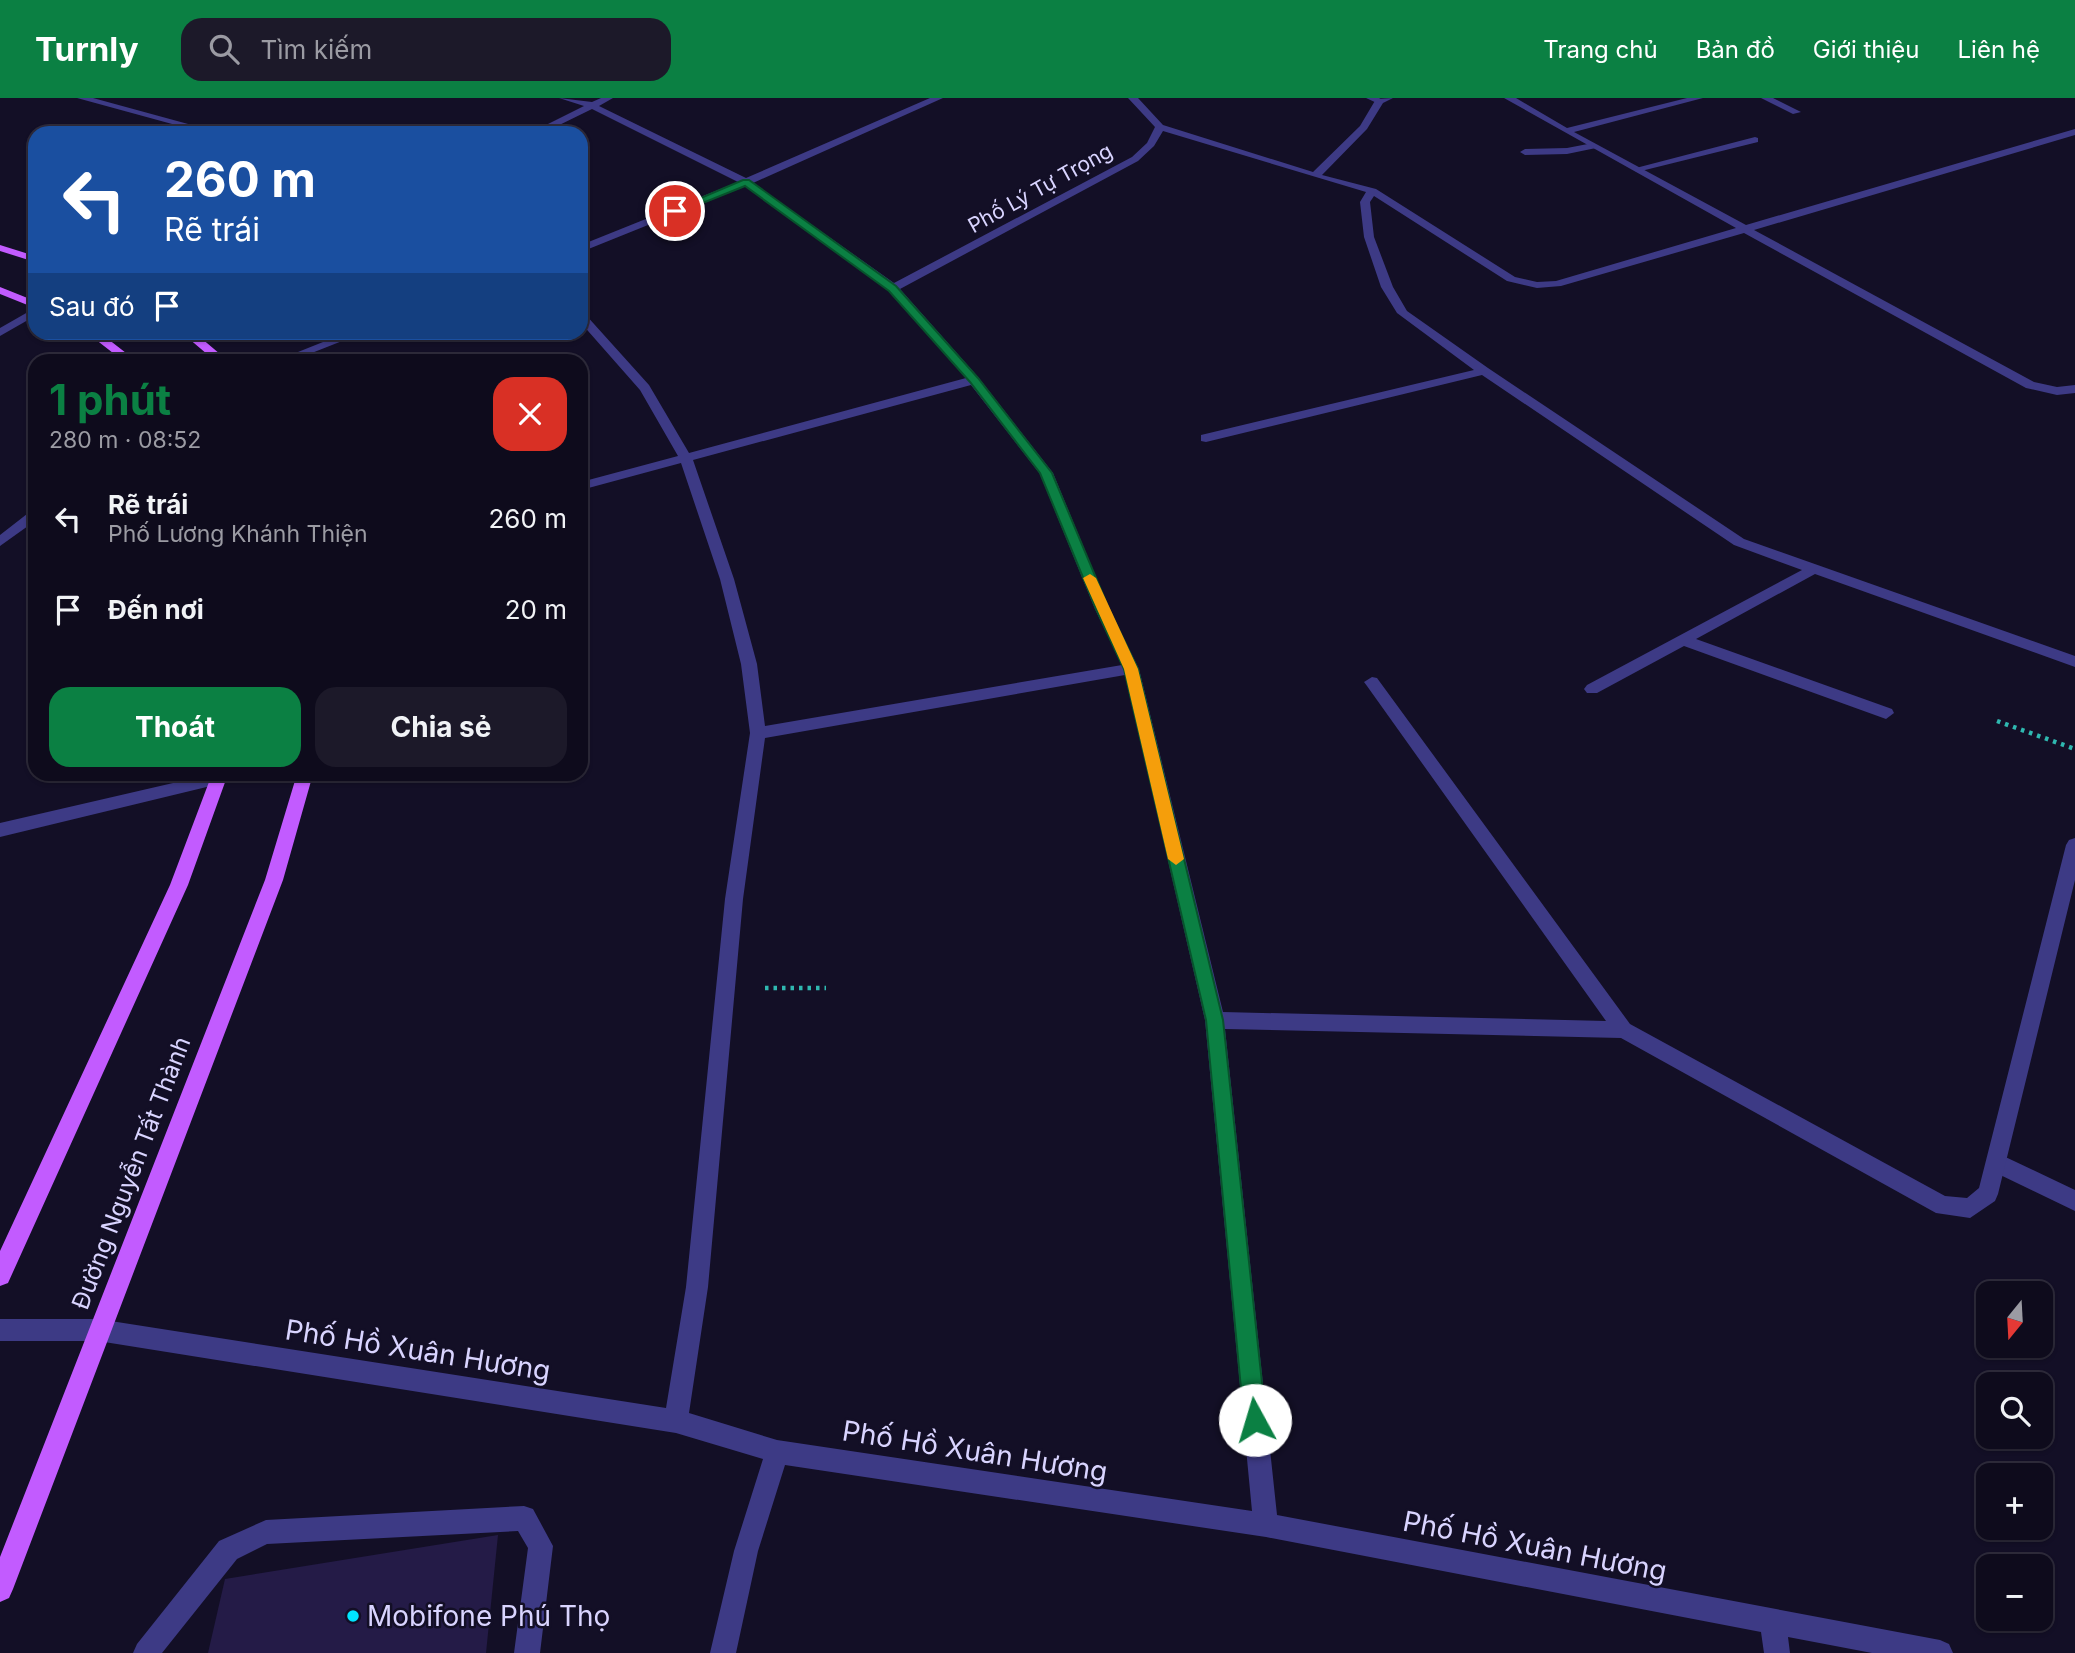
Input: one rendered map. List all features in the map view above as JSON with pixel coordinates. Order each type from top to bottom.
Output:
[{"type":"main road","points":[[0,248],[28,257]]},
{"type":"main road","points":[[0,290],[28,302]]},
{"type":"main road","points":[[102,340],[121,354]]},
{"type":"main road","points":[[196,340],[214,354]]},
{"type":"main road","points":[[0,1275],[7,1242],[179,885],[217,781]]},
{"type":"main road","name":"Đường Nguyễn Tất Thành","points":[[0,1589],[274,880],[303,781]]},
{"type":"street","points":[[82,98],[189,126]]},
{"type":"street","points":[[564,98],[591,105],[746,182],[892,288],[974,380],[1046,473],[1102,609],[1131,669],[1214,1020],[1266,1525]]},
{"type":"street","points":[[549,126],[608,98]]},
{"type":"street","points":[[588,245],[746,182],[939,98]]},
{"type":"street","points":[[1133,98],[1160,127],[1315,176],[1372,191],[1511,279],[1537,285],[1557,284],[2075,132]]},
{"type":"street","points":[[1509,98],[2030,385],[2057,391],[2075,388]]},
{"type":"street","points":[[1566,131],[1698,98]]},
{"type":"street","points":[[1766,98],[1796,112]]},
{"type":"street","points":[[1315,176],[1364,127],[1379,99]]},
{"type":"street","name":"Phố Lý Tự Trọng","points":[[892,288],[1135,159],[1151,144],[1160,127]]},
{"type":"street","points":[[1637,170],[1755,140]]},
{"type":"street","points":[[1525,152],[1567,151],[1593,146]]},
{"type":"street","points":[[1372,191],[1365,202],[1369,237],[1387,287],[1403,313],[1484,371],[1739,542],[2075,662]]},
{"type":"street","points":[[0,333],[28,315]]},
{"type":"street","points":[[588,324],[645,388],[685,457],[727,579],[749,664],[758,733],[734,899],[697,1287],[676,1421]]},
{"type":"street","points":[[300,354],[338,340]]},
{"type":"street","points":[[1206,438],[1484,371]]},
{"type":"street","points":[[588,484],[974,380]]},
{"type":"street","points":[[0,542],[28,520]]},
{"type":"street","points":[[1592,689],[1816,568]]},
{"type":"street","points":[[1684,640],[1886,713]]},
{"type":"street","points":[[758,733],[1131,669]]},
{"type":"street","points":[[1372,682],[1623,1030],[1943,1206],[1970,1208],[1988,1194],[2075,845]]},
{"type":"street","points":[[0,830],[199,781]]},
{"type":"street","points":[[1214,1020],[1623,1030]]},
{"type":"street","points":[[1997,1163],[2075,1202]]},
{"type":"street","name":"Phố Hồ Xuân Hương","points":[[0,1330],[98,1330],[676,1421],[777,1452],[1266,1525],[1940,1653]]},
{"type":"street","points":[[723,1653],[746,1551],[777,1452]]},
{"type":"street","points":[[146,1653],[228,1550],[266,1532],[524,1518],[541,1546],[527,1653]]},
{"type":"street","points":[[1773,1622],[1777,1653]]},
{"type":"path","points":[[1997,721],[2075,749]]},
{"type":"path","points":[[726,989],[826,988]]},
{"type":"building","name":"Mobifone Phú Thọ","points":[[498,1535],[486,1653],[208,1653],[225,1579]]},
{"type":"slow traffic","points":[[1090,578],[1131,669],[1176,859]]},
{"type":"place","name":"Mobifone Phú Thọ","points":[[353,1616]]},
{"type":"route","points":[[675,211],[746,182],[892,288],[974,380],[1046,473],[1102,609],[1131,669],[1214,1020],[1255,1420]]}]
